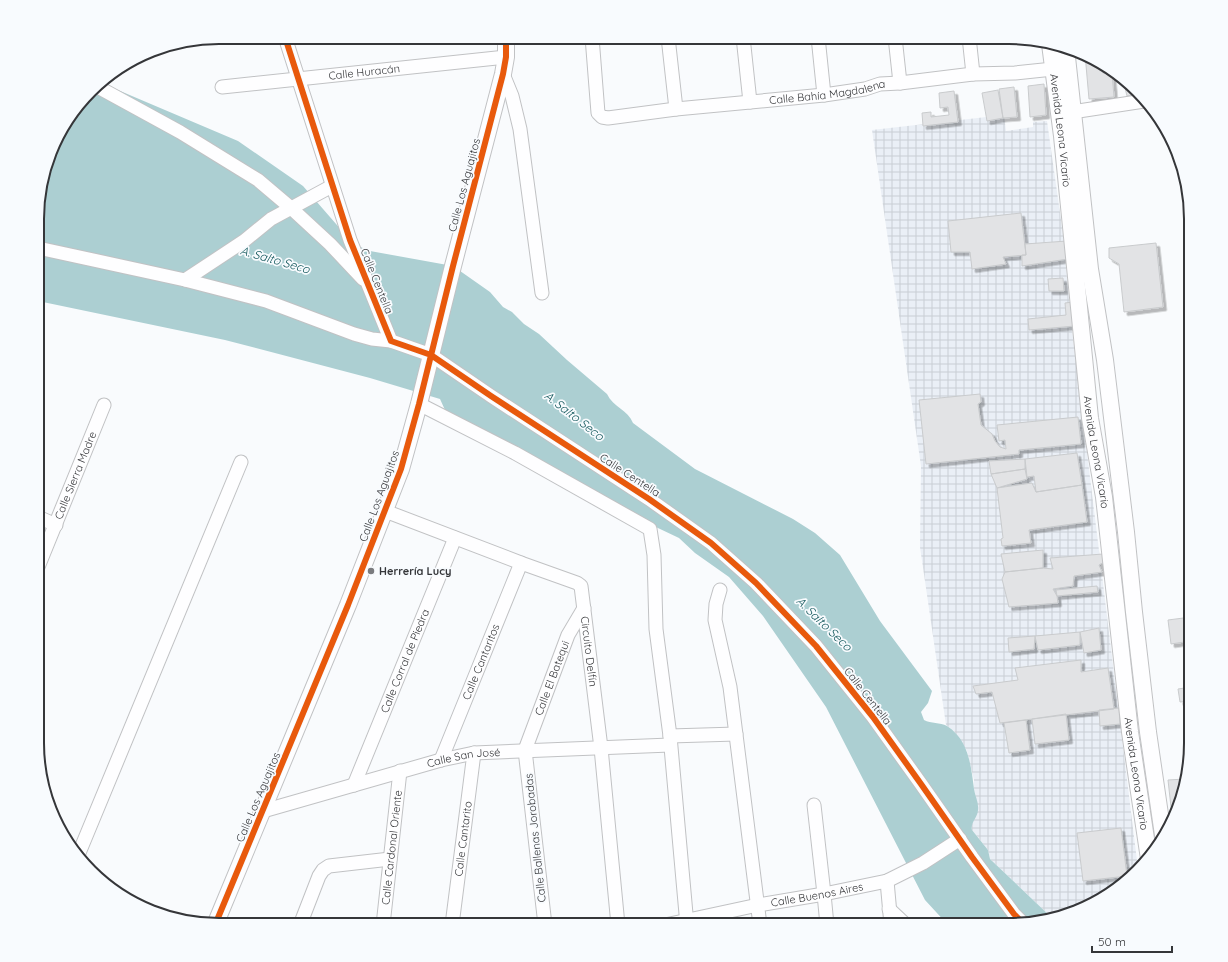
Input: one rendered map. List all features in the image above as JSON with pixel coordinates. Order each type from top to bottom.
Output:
[{"type":"street","name":"Calle Centella","points":[[287,44],[350,240],[391,341],[431,355],[649,499],[711,543],[756,583],[816,646],[873,717],[1018,918]]},
{"type":"street","name":"Calle Los Aguajitos","points":[[218,918],[263,811],[401,469],[503,74],[506,57],[506,44]]},
{"type":"street","name":"Calle Bahía Magdalena","points":[[593,44],[598,113],[602,117],[608,118],[676,109],[824,95],[865,89],[880,84],[974,74],[1053,69]]},
{"type":"street","points":[[669,44],[676,109]]},
{"type":"street","points":[[744,44],[750,102]]},
{"type":"street","points":[[819,44],[824,95]]},
{"type":"street","points":[[896,44],[900,83]]},
{"type":"street","points":[[970,44],[974,74]]},
{"type":"street","name":"Avenida Leona Vicario","points":[[1051,49],[1063,144],[1090,418],[1104,497],[1130,732],[1148,850]]},
{"type":"street","name":"Avenida Leona Vicario","points":[[1067,54],[1090,269],[1105,360],[1120,476],[1146,717],[1163,826]]},
{"type":"street","name":"Calle Huracán","points":[[222,87],[506,57]]},
{"type":"street","points":[[503,74],[512,96],[520,129],[542,293]]},
{"type":"street","points":[[102,89],[180,132],[258,180],[330,244],[367,283]]},
{"type":"street","points":[[1072,112],[1139,102]]},
{"type":"street","points":[[185,280],[244,241],[271,219],[332,186]]},
{"type":"street","points":[[44,249],[185,280],[266,301],[354,334],[372,339],[391,341]]},
{"type":"street","points":[[419,404],[515,453],[650,529],[654,555],[656,629],[670,740],[687,918]]},
{"type":"street","name":"Calle Sierra Madre","points":[[44,554],[104,405]]},
{"type":"street","points":[[80,851],[242,462]]},
{"type":"street","name":"Circuito Delfín","points":[[385,511],[577,583],[581,586],[601,748],[617,918]]},
{"type":"street","points":[[44,520],[56,525]]},
{"type":"street","name":"Calle Corral de Piedra","points":[[354,784],[455,538]]},
{"type":"street","name":"Calle Cantaritos","points":[[440,760],[521,563]]},
{"type":"street","points":[[720,590],[716,604],[715,620],[730,687],[759,918]]},
{"type":"street","name":"Calle El Batequi","points":[[525,750],[568,635],[584,608]]},
{"type":"street","name":"Calle San José","points":[[263,811],[440,760],[474,753],[601,748],[736,734]]},
{"type":"street","name":"Calle Ballenas Jorobadas","points":[[525,750],[544,918]]},
{"type":"street","name":"Calle Cantarito","points":[[453,918],[474,753]]},
{"type":"street","name":"Calle Cardonal Oriente","points":[[384,918],[400,771]]},
{"type":"street","points":[[814,805],[826,918]]},
{"type":"street","points":[[1145,832],[1161,831]]},
{"type":"street","name":"Calle Buenos Aires","points":[[704,918],[758,905],[824,894],[887,881],[923,863],[960,839]]},
{"type":"street","points":[[303,918],[319,876],[323,870],[329,866],[390,860]]},
{"type":"street","points":[[887,881],[890,918]]},
{"type":"street","points":[[889,909],[899,918]]},
{"type":"shaded area","points":[[1004,115],[1006,131],[1033,127],[1033,122],[1047,121],[1063,234],[1071,322],[1137,862],[1116,882],[1097,895],[1076,905],[1048,914],[990,859],[988,850],[972,830],[971,826],[978,810],[974,780],[967,751],[954,731],[946,725],[920,547],[921,466],[872,130]]},
{"type":"water","name":"A. Salto Seco","points":[[106,85],[238,141],[303,186],[350,240],[358,246],[370,251],[453,266],[490,292],[503,307],[512,312],[524,324],[539,334],[607,394],[613,402],[628,415],[633,423],[695,469],[793,519],[815,533],[840,555],[880,621],[932,691],[928,703],[921,712],[924,720],[947,726],[960,739],[968,754],[978,805],[978,813],[972,825],[972,830],[988,850],[990,859],[1048,914],[1021,918],[942,918],[925,900],[826,707],[763,616],[729,577],[695,553],[679,538],[639,519],[445,410],[440,399],[370,378],[225,340],[44,302],[44,207],[47,185],[53,163],[62,141],[73,122],[95,95]]},
{"type":"building","points":[[1086,61],[1112,77],[1114,97],[1089,99]]},
{"type":"building","points":[[1044,84],[1046,115],[1030,117],[1028,86]]},
{"type":"building","points":[[1014,87],[1017,117],[1003,118],[999,89]]},
{"type":"building","points":[[1125,88],[1133,95],[1127,96]]},
{"type":"building","points":[[998,90],[1003,118],[987,121],[982,93]]},
{"type":"building","points":[[954,91],[958,122],[923,126],[922,113],[931,112],[931,117],[949,115],[948,107],[940,108],[939,93]]},
{"type":"building","points":[[1021,213],[1026,255],[1003,257],[1006,264],[972,269],[970,252],[951,252],[948,221]]},
{"type":"building","points":[[1067,241],[1068,259],[1022,266],[1022,255],[1026,255],[1025,244]]},
{"type":"building","points":[[1156,243],[1163,307],[1124,312],[1119,264],[1109,258],[1109,248]]},
{"type":"building","points":[[1063,278],[1064,291],[1049,291],[1048,279]]},
{"type":"building","points":[[1073,302],[1075,326],[1029,330],[1028,319],[1066,315],[1065,303]]},
{"type":"building","points":[[980,394],[981,402],[978,404],[981,425],[992,434],[1000,447],[1006,449],[1005,440],[999,441],[997,425],[1078,417],[1081,444],[1019,450],[1019,454],[926,464],[919,400]]},
{"type":"building","points":[[1077,453],[1082,485],[1036,492],[1034,476],[1027,477],[1025,459]]},
{"type":"building","points":[[1025,459],[1025,469],[991,474],[989,461]]},
{"type":"building","points":[[1025,469],[1027,479],[997,488],[991,474]]},
{"type":"building","points":[[1032,483],[1036,492],[1082,485],[1087,522],[1029,530],[1031,543],[1002,546],[1001,539],[1003,538],[997,488]]},
{"type":"building","points":[[1043,550],[1043,568],[1005,572],[1001,554]]},
{"type":"building","points":[[1103,554],[1104,562],[1099,565],[1102,572],[1074,576],[1073,586],[1053,589],[1057,596],[1058,603],[1009,607],[1002,579],[1005,572],[1043,568],[1053,569],[1050,558]]},
{"type":"building","points":[[1097,586],[1098,592],[1057,596],[1056,590]]},
{"type":"building","points":[[1184,618],[1184,642],[1171,644],[1168,620]]},
{"type":"building","points":[[1099,628],[1101,650],[1084,653],[1080,632]]},
{"type":"building","points":[[1080,632],[1080,645],[1038,650],[1035,636]]},
{"type":"building","points":[[1035,636],[1034,649],[1009,652],[1008,638]]},
{"type":"building","points":[[1081,660],[1081,672],[1108,668],[1114,709],[1000,723],[992,692],[976,694],[973,686],[1018,680],[1015,668]]},
{"type":"building","points":[[1184,688],[1184,702],[1180,702],[1178,689]]},
{"type":"building","points":[[1119,708],[1120,724],[1100,726],[1099,710]]},
{"type":"building","points":[[1066,714],[1069,740],[1035,744],[1032,719]]},
{"type":"building","points":[[1026,720],[1030,750],[1009,753],[1004,723]]},
{"type":"building","points":[[1180,779],[1171,809],[1168,780]]},
{"type":"building","points":[[1121,828],[1127,873],[1122,877],[1083,881],[1077,833]]},
{"type":"cycle path","points":[[287,44],[350,240],[391,341],[431,355],[649,499],[711,543],[756,583],[816,646],[873,717],[972,857],[1018,918]]},
{"type":"cycle path","points":[[218,918],[348,605],[401,469],[503,74],[506,57],[506,44]]},
{"type":"place","name":"Herrería Lucy","points":[[371,571]]}]
